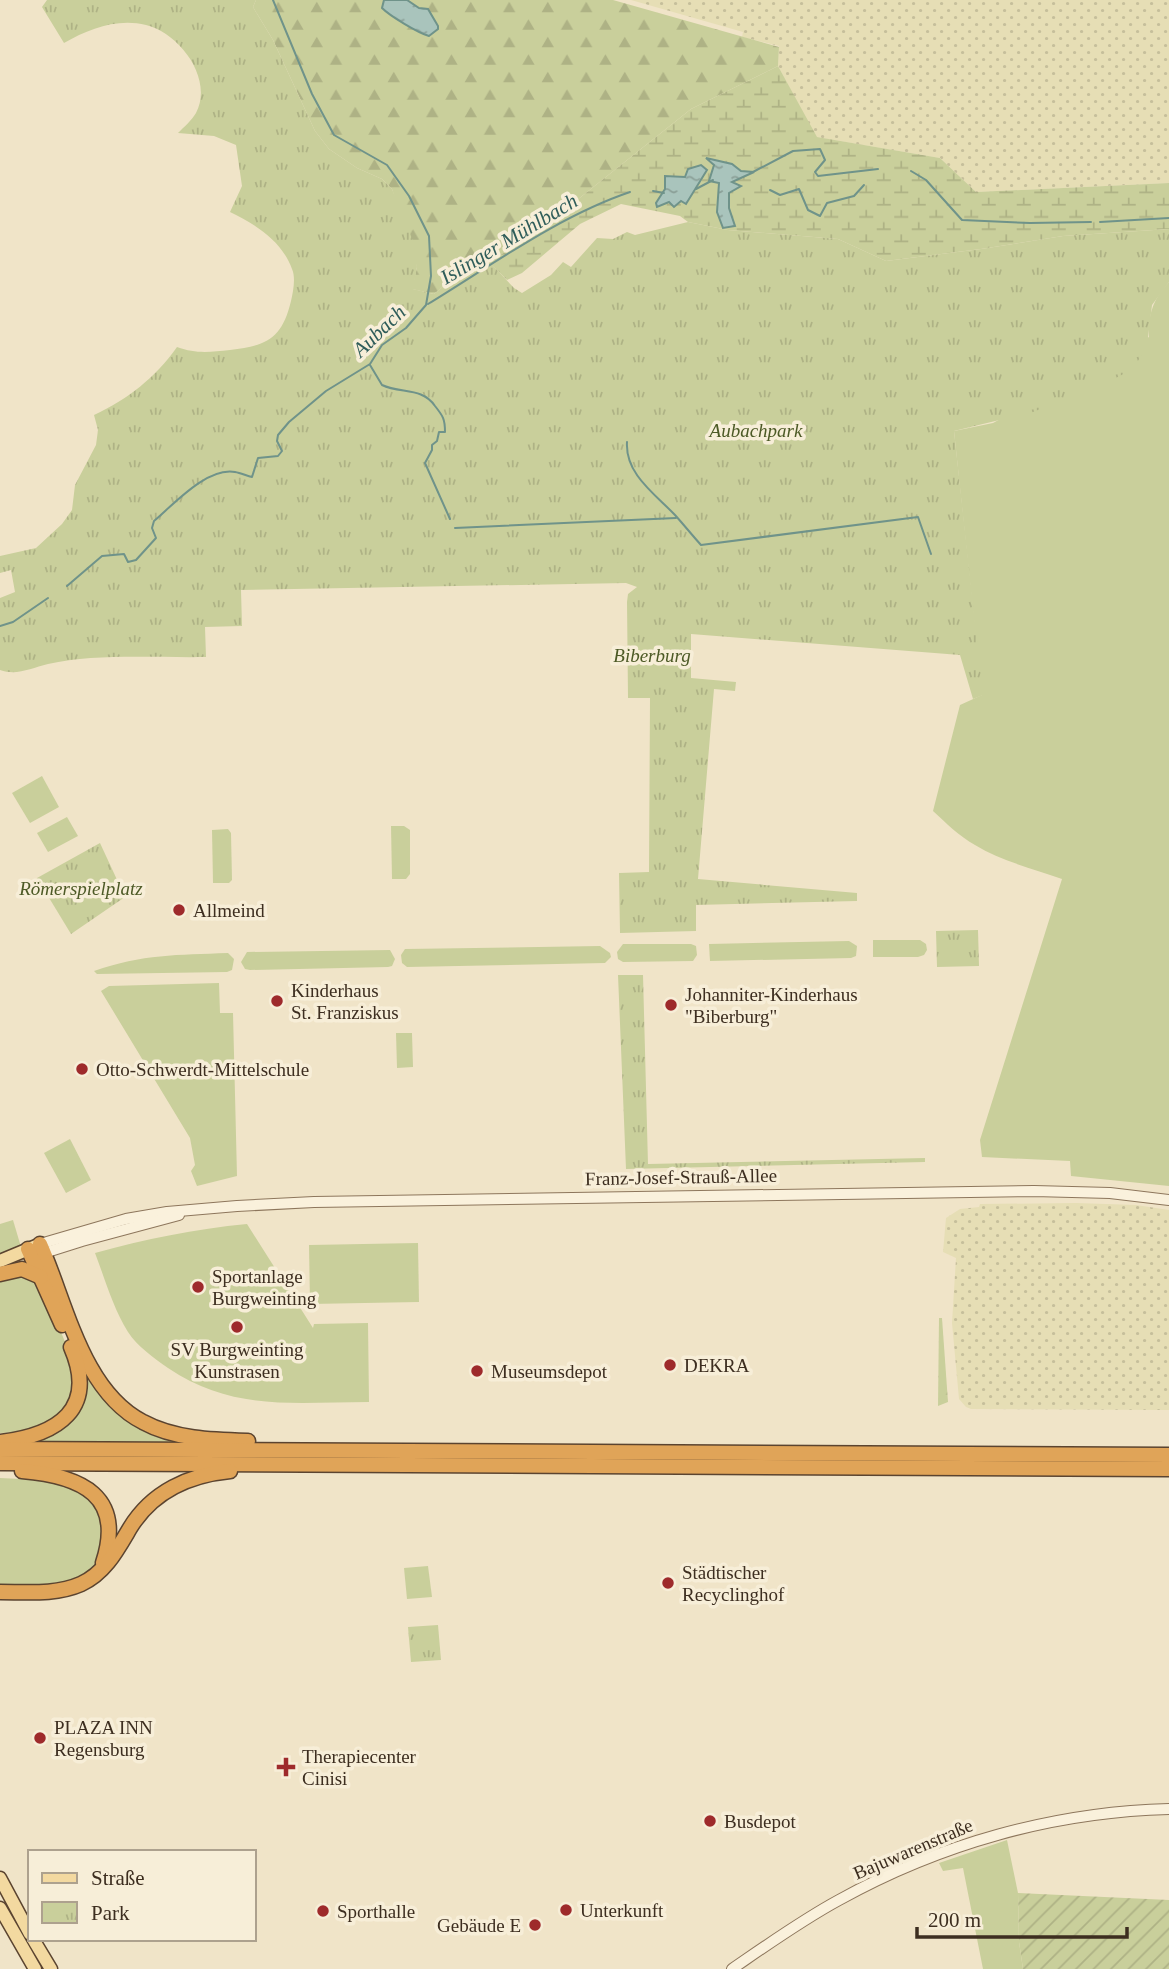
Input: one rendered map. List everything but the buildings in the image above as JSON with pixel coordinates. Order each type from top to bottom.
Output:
[{"type":"highway","points":[[0,1442],[33,1436],[59,1424],[68,1415],[79,1392],[79,1367],[41,1278],[36,1251]]},
{"type":"highway","points":[[36,1251],[87,1360],[103,1387],[128,1413],[141,1422],[169,1432],[261,1442],[279,1450]]},
{"type":"highway","points":[[0,1273],[22,1269],[41,1278]]},
{"type":"highway","points":[[0,1449],[1169,1455]]},
{"type":"highway","points":[[0,1463],[1169,1469]]},
{"type":"highway","points":[[0,1592],[67,1590],[89,1580],[114,1557],[137,1517],[172,1487],[210,1474],[281,1470],[293,1464]]},
{"type":"highway","points":[[0,1470],[40,1473],[74,1481],[98,1499],[110,1527],[107,1552],[100,1572]]},
{"type":"main road","name":"Franz-Josef-Strauß-Allee","points":[[0,1261],[36,1251]]},
{"type":"main road","name":"Franz-Josef-Strauß-Allee","points":[[0,1273],[36,1251]]},
{"type":"main road","points":[[0,1878],[28,1930]]},
{"type":"main road","points":[[0,1908],[35,1969]]},
{"type":"main road","points":[[34,1941],[51,1969]]},
{"type":"street","name":"Franz-Josef-Strauß-Allee","points":[[36,1251],[193,1210],[314,1202],[1034,1191],[1110,1193],[1169,1200]]},
{"type":"street","name":"Bajuwarenstraße","points":[[732,1969],[839,1900],[924,1859],[985,1838],[1057,1821],[1169,1809]]},
{"type":"shaded area","points":[[631,0],[1169,0],[1169,183],[976,192],[940,158],[816,137],[778,66],[779,46],[742,37],[743,32]]},
{"type":"shaded area","points":[[980,1204],[1136,1205],[1169,1210],[1169,1410],[966,1407],[959,1399],[952,1323],[956,1258],[943,1252],[946,1218],[960,1209],[979,1207]]},
{"type":"green space","name":"Aubachpark","points":[[47,0],[256,0],[253,7],[273,40],[315,131],[329,149],[357,168],[382,179],[392,189],[415,246],[417,267],[413,289],[434,294],[482,254],[522,293],[551,275],[563,262],[571,267],[597,238],[613,239],[627,232],[635,235],[688,222],[728,230],[838,239],[886,261],[1063,236],[1169,229],[1169,282],[1152,305],[1147,346],[1133,369],[1033,412],[954,431],[983,695],[973,699],[960,655],[691,634],[691,678],[736,682],[735,691],[714,689],[698,879],[857,893],[857,901],[696,905],[696,931],[620,933],[619,873],[649,872],[650,698],[628,698],[627,602],[628,594],[637,587],[626,583],[241,590],[242,626],[205,627],[206,657],[86,658],[18,672],[0,670],[0,598],[15,592],[11,570],[0,573],[0,556],[36,548],[62,524],[72,510],[75,485],[96,445],[98,430],[94,415],[140,387],[177,347],[197,352],[223,351],[253,346],[271,338],[283,324],[294,285],[292,269],[275,242],[249,222],[230,212],[242,186],[236,145],[214,136],[178,133],[196,113],[200,99],[197,72],[181,47],[158,30],[135,23],[104,26],[64,43],[42,7]]},
{"type":"green space","points":[[256,0],[613,0],[779,47],[778,66],[691,109],[537,232],[489,262],[482,255],[434,294],[412,289],[417,267],[392,189],[382,179],[357,168],[329,149],[315,131],[273,40],[253,7]]},
{"type":"green space","points":[[778,66],[817,137],[940,158],[976,192],[1169,183],[1169,229],[1063,236],[886,261],[838,239],[728,230],[688,222],[680,216],[621,204],[580,224],[522,273],[507,280],[489,262],[537,232],[691,109]]},
{"type":"green space","points":[[1169,282],[1169,1186],[1071,1176],[1070,1161],[982,1157],[980,1140],[1062,879],[985,851],[964,838],[933,811],[960,705],[982,695],[954,431],[993,423],[1149,337],[1149,321],[1153,307]]},
{"type":"green space","points":[[42,776],[59,807],[30,823],[12,793]]},
{"type":"green space","points":[[67,817],[78,836],[48,852],[37,833]]},
{"type":"green space","points":[[391,826],[404,826],[410,830],[410,874],[406,879],[392,879]]},
{"type":"green space","points":[[228,829],[231,833],[232,880],[229,883],[213,883],[212,830]]},
{"type":"green space","name":"Römerspielplatz","points":[[100,843],[125,897],[71,934],[37,878]]},
{"type":"green space","points":[[978,930],[979,966],[937,967],[936,931]]},
{"type":"green space","points":[[873,940],[920,940],[926,944],[927,950],[924,955],[918,957],[873,957]]},
{"type":"green space","points":[[849,941],[857,946],[856,956],[851,958],[710,961],[709,944]]},
{"type":"green space","points":[[623,944],[691,944],[696,946],[697,955],[693,961],[623,962],[618,959],[617,952]]},
{"type":"green space","points":[[600,946],[610,953],[611,957],[605,963],[407,967],[402,963],[401,955],[405,949]]},
{"type":"green space","points":[[390,950],[395,959],[392,966],[388,967],[250,970],[245,969],[241,962],[247,952]]},
{"type":"green space","points":[[228,953],[234,959],[232,970],[227,972],[97,974],[94,971],[144,958]]},
{"type":"green space","points":[[618,975],[643,975],[648,1164],[925,1158],[925,1162],[626,1169]]},
{"type":"green space","points":[[219,983],[220,1013],[233,1013],[237,1176],[197,1186],[191,1171],[195,1165],[190,1138],[101,991],[109,986]]},
{"type":"green space","points":[[396,1033],[412,1033],[413,1067],[397,1068]]},
{"type":"green space","points":[[70,1139],[91,1180],[66,1193],[44,1153]]},
{"type":"green space","points":[[13,1220],[21,1247],[0,1255],[0,1224]]},
{"type":"green space","name":"Sportanlage Burgweinting","points":[[247,1224],[313,1328],[314,1324],[368,1323],[369,1402],[290,1403],[241,1398],[216,1392],[168,1368],[141,1347],[128,1332],[95,1253],[170,1235]]},
{"type":"green space","points":[[418,1243],[419,1302],[310,1304],[309,1245]]},
{"type":"green space","points":[[19,1274],[38,1282],[71,1357],[75,1379],[68,1404],[50,1421],[26,1430],[0,1433],[0,1279]]},
{"type":"green space","points":[[939,1318],[942,1318],[948,1402],[938,1406]]},
{"type":"green space","points":[[86,1374],[135,1424],[177,1442],[35,1441],[84,1393]]},
{"type":"green space","points":[[22,1476],[69,1486],[80,1491],[98,1506],[105,1520],[102,1550],[95,1566],[86,1574],[66,1583],[0,1584],[0,1478],[21,1479]]},
{"type":"green space","points":[[428,1566],[432,1597],[407,1599],[404,1568]]},
{"type":"green space","points":[[438,1625],[441,1660],[411,1662],[408,1627]]},
{"type":"green space","points":[[1007,1840],[1018,1893],[1019,1942],[1023,1969],[983,1969],[963,1868],[943,1871],[939,1863]]},
{"type":"green space","points":[[1018,1893],[1169,1900],[1169,1969],[1023,1969],[1019,1942]]},
{"type":"water","points":[[384,0],[407,0],[419,8],[428,9],[438,29],[429,36],[411,28],[382,8]]},
{"type":"water","points":[[706,158],[732,164],[741,171],[754,172],[732,182],[741,186],[729,193],[729,208],[735,226],[723,228],[717,212],[719,183],[709,181],[714,165]]},
{"type":"water","points":[[701,165],[707,170],[686,204],[681,201],[674,207],[669,202],[657,207],[656,203],[665,189],[665,176],[685,177],[688,169]]},
{"type":"waterway","name":"Aubach","points":[[67,586],[102,556],[124,554],[128,562],[136,560],[156,538],[152,528],[154,521],[202,481],[224,472],[252,477],[258,458],[278,456],[282,451],[277,441],[278,435],[289,422],[326,391],[370,364],[382,345],[406,328],[426,305],[431,276],[429,236],[409,196],[387,165],[334,135],[312,94],[273,0]]},
{"type":"waterway","name":"Islinger Mühlbach","points":[[753,172],[793,151],[820,149],[825,160],[815,172],[818,176],[878,169]]},
{"type":"waterway","name":"Islinger Mühlbach","points":[[911,171],[926,180],[962,220],[1091,222]]},
{"type":"waterway","name":"Islinger Mühlbach","points":[[696,189],[713,180]]},
{"type":"waterway","points":[[770,190],[780,195],[799,189],[808,210],[820,216],[827,203],[854,196],[864,185]]},
{"type":"waterway","name":"Islinger Mühlbach","points":[[653,191],[664,193]]},
{"type":"waterway","name":"Islinger Mühlbach","points":[[428,304],[577,214],[630,192]]},
{"type":"waterway","name":"Islinger Mühlbach","points":[[1100,222],[1169,218]]},
{"type":"waterway","points":[[370,365],[382,385],[418,393],[430,400],[442,415],[445,432],[439,432],[425,463],[450,519]]},
{"type":"waterway","points":[[627,442],[631,464],[636,474],[701,545],[918,517],[931,554]]},
{"type":"waterway","points":[[455,528],[676,518]]},
{"type":"waterway","name":"Aubach","points":[[0,626],[13,622],[48,598]]},
{"type":"place","name":"Allmeind","points":[[179,910]]},
{"type":"place","name":"Kinderhaus St. Franziskus","points":[[277,1001]]},
{"type":"place","name":"Johanniter-Kinderhaus \"Biberburg\"","points":[[671,1005]]},
{"type":"place","name":"Otto-Schwerdt-Mittelschule","points":[[82,1069]]},
{"type":"place","name":"Sportanlage Burgweinting","points":[[198,1287]]},
{"type":"place","name":"SV Burgweinting Kunstrasen","points":[[237,1327]]},
{"type":"place","name":"DEKRA","points":[[670,1365]]},
{"type":"place","name":"Museumsdepot","points":[[477,1371]]},
{"type":"place","name":"Städtischer Recyclinghof","points":[[668,1583]]},
{"type":"place","name":"PLAZA INN Regensburg","points":[[40,1738]]},
{"type":"place","name":"Therapiecenter Cinisi","points":[[286,1767]]},
{"type":"place","name":"Busdepot","points":[[710,1821]]},
{"type":"place","name":"Unterkunft","points":[[566,1910]]},
{"type":"place","name":"Sporthalle","points":[[323,1911]]},
{"type":"place","name":"Gebäude E","points":[[535,1925]]},
{"type":"park label","name":"Biberburg","points":[[652,655]]}]
